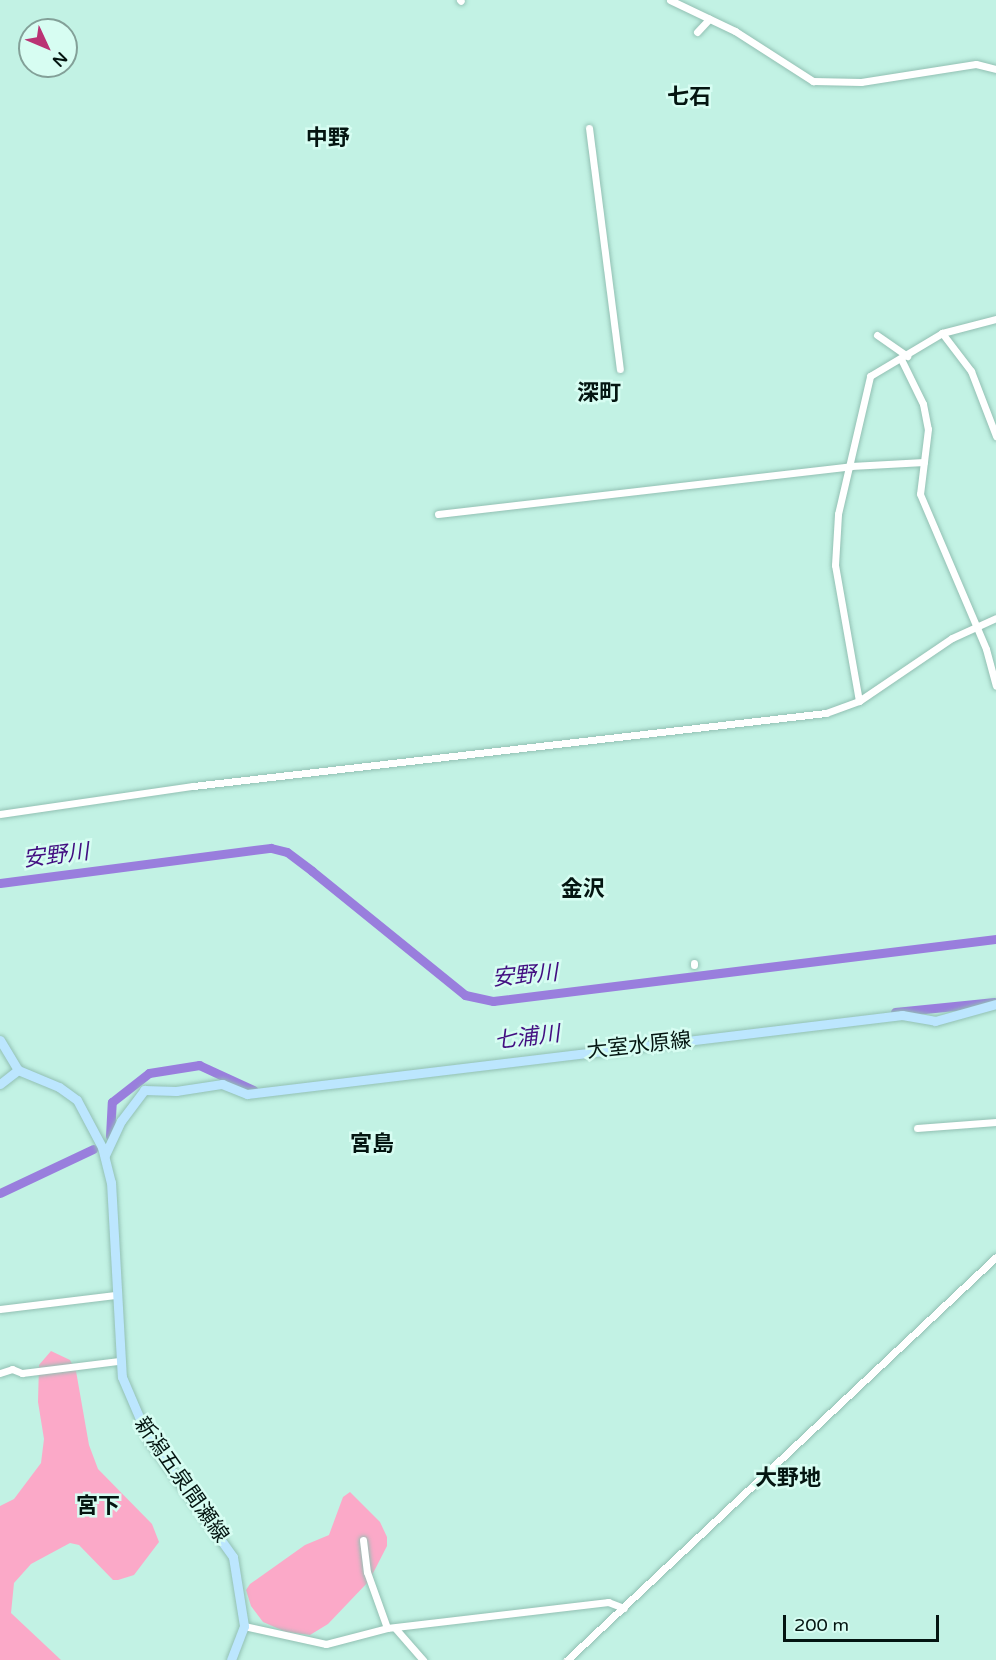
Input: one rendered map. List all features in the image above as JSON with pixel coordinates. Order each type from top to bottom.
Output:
[{"type":"main road","name":"大室水原線","points":[[105,1155],[121,1121],[144,1090],[176,1091],[222,1084],[247,1094],[902,1015],[935,1021],[996,1005]]},
{"type":"main road","points":[[0,1040],[18,1070],[0,1084]]},
{"type":"main road","name":"新潟五泉間瀬線","points":[[18,1070],[59,1086],[76,1100],[105,1155],[111,1182],[119,1361],[127,1394],[149,1440],[233,1557],[244,1626],[231,1660]]},
{"type":"street","points":[[670,0],[756,43],[813,81],[861,82],[976,64],[996,69]]},
{"type":"street","points":[[698,32],[709,19]]},
{"type":"street","points":[[589,128],[620,369]]},
{"type":"street","points":[[859,701],[835,565],[838,514],[851,466],[870,376],[904,358],[942,333],[996,319]]},
{"type":"street","points":[[942,333],[971,371],[996,436]]},
{"type":"street","points":[[877,334],[904,358],[923,404],[928,429],[920,494],[976,627],[996,686]]},
{"type":"street","points":[[438,514],[851,466],[924,462]]},
{"type":"street","points":[[0,814],[193,786],[815,715],[859,701],[952,638],[996,618]]},
{"type":"street","points":[[917,1128],[996,1122]]},
{"type":"street","points":[[567,1660],[996,1257]]},
{"type":"street","points":[[0,1309],[115,1295]]},
{"type":"street","points":[[0,1374],[12,1369],[22,1373],[119,1361]]},
{"type":"street","points":[[363,1540],[367,1572],[387,1629]]},
{"type":"street","points":[[244,1626],[326,1644],[387,1629],[608,1602],[624,1608]]},
{"type":"street","points":[[395,1628],[423,1660]]},
{"type":"shaded area","points":[[51,1351],[70,1360],[76,1371],[89,1445],[98,1469],[152,1524],[159,1542],[134,1575],[118,1580],[113,1580],[79,1545],[70,1543],[31,1564],[14,1583],[11,1613],[61,1660],[0,1660],[0,1506],[14,1499],[41,1463],[44,1439],[38,1402],[39,1365]]},
{"type":"shaded area","points":[[350,1492],[380,1522],[387,1537],[387,1546],[369,1581],[328,1624],[310,1635],[286,1632],[263,1622],[251,1606],[246,1590],[250,1584],[305,1545],[329,1535],[343,1497]]},
{"type":"waterway","name":"安野川","points":[[0,883],[271,848],[287,852],[465,995],[493,1001],[996,939]]},
{"type":"waterway","name":"七浦川","points":[[895,1012],[995,1002]]},
{"type":"waterway","name":"七浦川","points":[[110,1136],[112,1102],[149,1073],[199,1065],[253,1090]]},
{"type":"waterway","name":"七浦川","points":[[0,1193],[93,1149]]},
{"type":"district","name":"七石","points":[[689,98]]},
{"type":"district","name":"中野","points":[[328,139]]},
{"type":"district","name":"深町","points":[[599,394]]},
{"type":"district","name":"金沢","points":[[583,890]]},
{"type":"district","name":"宮島","points":[[372,1145]]},
{"type":"district","name":"大野地","points":[[788,1479]]},
{"type":"district","name":"宮下","points":[[98,1507]]}]
